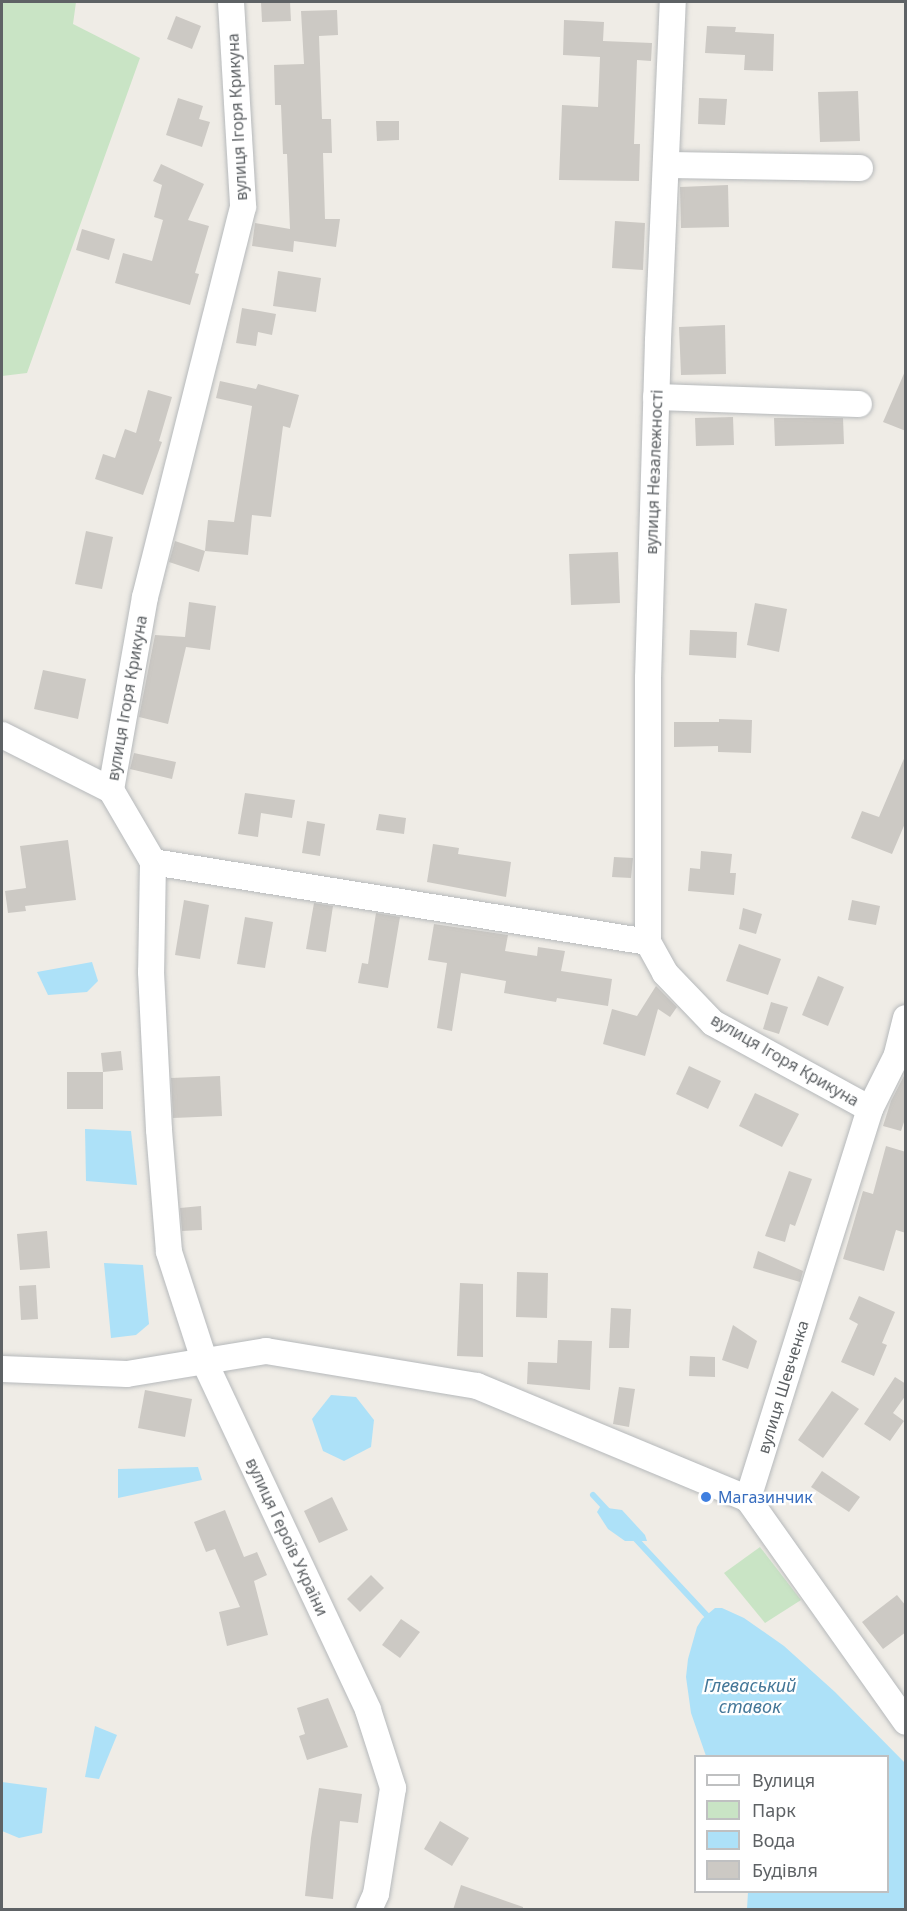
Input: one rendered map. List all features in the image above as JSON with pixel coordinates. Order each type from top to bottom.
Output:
[{"type":"street","name":"вулиця Ігоря Крикуна","points":[[153,862],[111,790],[146,597],[243,207],[231,2]]},
{"type":"street","name":"вулиця Незалежності","points":[[648,942],[648,678],[656,397],[673,2]]},
{"type":"street","points":[[666,165],[860,168]]},
{"type":"street","points":[[656,397],[859,404]]},
{"type":"street","points":[[2,735],[111,790]]},
{"type":"street","points":[[153,862],[648,942]]},
{"type":"street","name":"вулиця Героїв України","points":[[153,862],[152,984],[159,1130],[169,1252],[205,1363],[368,1710],[393,1788],[376,1894],[369,1910]]},
{"type":"street","name":"вулиця Ігоря Крикуна","points":[[648,942],[665,973],[713,1023],[870,1109]]},
{"type":"street","name":"вулиця Шевченка","points":[[748,1499],[870,1109],[897,1055],[906,1018]]},
{"type":"street","points":[[2,1369],[127,1374],[205,1363],[266,1351],[477,1386],[748,1499],[906,1722]]},
{"type":"green space","points":[[2,2],[76,2],[73,24],[140,58],[27,373],[2,376]]},
{"type":"green space","points":[[760,1547],[801,1600],[765,1623],[724,1573]]},
{"type":"water","points":[[92,962],[98,981],[87,992],[48,995],[37,972]]},
{"type":"water","points":[[85,1129],[131,1131],[137,1185],[86,1181]]},
{"type":"water","points":[[104,1263],[143,1265],[149,1324],[136,1335],[111,1338]]},
{"type":"water","points":[[331,1395],[356,1397],[374,1420],[371,1447],[344,1461],[323,1451],[312,1419]]},
{"type":"water","points":[[198,1467],[202,1480],[118,1498],[118,1469]]},
{"type":"water","points":[[600,1507],[622,1510],[645,1535],[647,1541],[625,1541],[608,1529],[597,1512]]},
{"type":"water","name":"Глеваський ставок","points":[[715,1608],[722,1608],[744,1618],[784,1646],[835,1692],[905,1763],[905,1909],[747,1909],[748,1893],[889,1893],[889,1755],[706,1755],[691,1713],[686,1677],[688,1659],[697,1627],[702,1619]]},
{"type":"water","points":[[95,1726],[117,1735],[99,1779],[85,1777]]},
{"type":"water","points":[[2,1782],[47,1788],[42,1833],[19,1838],[2,1831]]},
{"type":"building","points":[[261,2],[290,2],[291,21],[262,22]]},
{"type":"building","points":[[337,10],[338,35],[319,36],[322,119],[331,119],[332,153],[323,153],[325,219],[340,219],[336,247],[294,241],[293,252],[252,246],[255,223],[290,229],[287,154],[283,154],[281,105],[275,105],[274,65],[304,64],[301,11]]},
{"type":"building","points":[[176,16],[201,26],[192,49],[167,39]]},
{"type":"building","points":[[564,20],[604,22],[603,41],[652,43],[651,61],[637,60],[634,144],[640,144],[639,181],[559,180],[562,105],[598,107],[600,57],[563,55]]},
{"type":"building","points":[[707,26],[736,27],[735,32],[774,34],[773,71],[744,70],[745,55],[705,53]]},
{"type":"building","points":[[858,91],[860,141],[820,142],[818,92]]},
{"type":"building","points":[[178,98],[203,106],[199,119],[210,122],[202,147],[166,135]]},
{"type":"building","points":[[699,98],[727,99],[725,125],[698,124]]},
{"type":"building","points":[[376,121],[399,121],[399,140],[377,141]]},
{"type":"building","points":[[161,164],[204,184],[188,220],[209,226],[195,273],[199,274],[190,305],[115,283],[123,253],[152,261],[163,220],[154,217],[162,185],[153,181]]},
{"type":"building","points":[[728,185],[729,227],[681,228],[680,187]]},
{"type":"building","points":[[615,221],[645,223],[643,270],[612,268]]},
{"type":"building","points":[[82,229],[115,239],[109,260],[76,250]]},
{"type":"building","points":[[278,271],[321,278],[316,312],[273,306]]},
{"type":"building","points":[[242,308],[276,314],[272,335],[258,332],[256,346],[236,343]]},
{"type":"building","points":[[725,325],[726,374],[681,375],[679,327]]},
{"type":"building","points":[[906,369],[906,431],[883,422]]},
{"type":"building","points":[[220,381],[256,389],[258,384],[299,395],[290,428],[283,426],[271,517],[252,515],[248,555],[205,551],[208,520],[234,522],[252,406],[216,398]]},
{"type":"building","points":[[148,390],[172,397],[159,441],[162,442],[143,495],[95,479],[103,454],[115,458],[125,429],[136,433]]},
{"type":"building","points":[[733,417],[734,445],[696,446],[695,418]]},
{"type":"building","points":[[774,418],[843,418],[844,444],[775,446]]},
{"type":"building","points":[[86,531],[113,537],[102,589],[75,584]]},
{"type":"building","points":[[175,541],[205,551],[199,572],[169,562]]},
{"type":"building","points":[[618,552],[620,603],[571,605],[569,554]]},
{"type":"building","points":[[189,602],[216,606],[210,650],[186,647],[168,724],[139,717],[155,635],[185,637]]},
{"type":"building","points":[[755,603],[787,609],[779,652],[747,645]]},
{"type":"building","points":[[690,630],[737,632],[736,658],[689,655]]},
{"type":"building","points":[[43,670],[86,679],[78,719],[34,709]]},
{"type":"building","points":[[719,719],[752,720],[751,753],[718,752],[718,746],[674,747],[674,722],[719,722]]},
{"type":"building","points":[[134,753],[176,762],[172,779],[130,769]]},
{"type":"building","points":[[906,754],[906,821],[892,854],[851,838],[862,811],[879,817]]},
{"type":"building","points":[[245,793],[295,800],[292,818],[261,813],[258,837],[238,834]]},
{"type":"building","points":[[379,814],[406,818],[404,834],[376,830]]},
{"type":"building","points":[[307,821],[325,824],[320,856],[302,853]]},
{"type":"building","points":[[68,840],[76,900],[25,906],[26,911],[8,913],[5,891],[26,888],[20,846]]},
{"type":"building","points":[[433,844],[459,848],[458,854],[511,862],[506,897],[427,882]]},
{"type":"building","points":[[701,851],[732,854],[730,873],[736,873],[734,895],[688,891],[690,868],[700,869]]},
{"type":"building","points":[[614,857],[633,858],[631,878],[612,877]]},
{"type":"building","points":[[184,900],[209,905],[200,959],[175,955]]},
{"type":"building","points":[[852,900],[880,906],[876,925],[848,920]]},
{"type":"building","points":[[314,903],[333,906],[326,952],[306,949]]},
{"type":"building","points":[[743,908],[762,914],[756,934],[739,929]]},
{"type":"building","points":[[376,913],[400,917],[388,988],[358,983],[362,963],[368,964]]},
{"type":"building","points":[[245,917],[273,922],[265,968],[237,964]]},
{"type":"building","points":[[434,924],[508,935],[505,951],[537,956],[538,947],[565,951],[561,971],[612,979],[608,1006],[557,998],[556,1002],[504,993],[506,981],[461,973],[452,1031],[437,1028],[447,963],[428,960]]},
{"type":"building","points":[[739,944],[781,959],[768,995],[726,981]]},
{"type":"building","points":[[818,976],[844,987],[828,1026],[802,1015]]},
{"type":"building","points":[[656,986],[677,1007],[670,1017],[658,1009],[645,1056],[603,1044],[612,1009],[637,1016]]},
{"type":"building","points":[[771,1002],[788,1007],[779,1034],[763,1029]]},
{"type":"building","points":[[121,1051],[123,1070],[103,1072],[101,1053]]},
{"type":"building","points":[[689,1066],[721,1081],[708,1109],[676,1094]]},
{"type":"building","points":[[67,1072],[103,1072],[103,1109],[67,1109]]},
{"type":"building","points":[[906,1072],[906,1116],[901,1131],[883,1126],[891,1101]]},
{"type":"building","points":[[220,1076],[222,1116],[173,1118],[171,1078]]},
{"type":"building","points":[[755,1093],[799,1114],[782,1147],[739,1126]]},
{"type":"building","points":[[886,1146],[906,1152],[906,1233],[896,1230],[884,1271],[843,1259],[863,1191],[873,1194]]},
{"type":"building","points":[[789,1171],[812,1179],[795,1226],[790,1224],[785,1242],[765,1236]]},
{"type":"building","points":[[201,1206],[202,1230],[182,1231],[180,1208]]},
{"type":"building","points":[[47,1231],[50,1268],[20,1270],[17,1234]]},
{"type":"building","points":[[758,1251],[803,1271],[800,1282],[753,1268]]},
{"type":"building","points":[[517,1272],[548,1273],[547,1318],[516,1317]]},
{"type":"building","points":[[460,1283],[483,1284],[483,1357],[457,1356]]},
{"type":"building","points":[[36,1285],[38,1319],[21,1320],[19,1286]]},
{"type":"building","points":[[859,1296],[895,1312],[882,1343],[887,1345],[874,1376],[841,1362],[858,1324],[849,1319]]},
{"type":"building","points":[[611,1308],[631,1309],[629,1348],[609,1348]]},
{"type":"building","points":[[733,1325],[757,1341],[748,1369],[722,1360]]},
{"type":"building","points":[[558,1340],[592,1341],[590,1390],[527,1384],[528,1362],[557,1363]]},
{"type":"building","points":[[690,1356],[715,1357],[715,1377],[689,1376]]},
{"type":"building","points":[[895,1377],[906,1384],[906,1395],[893,1413],[904,1421],[890,1441],[864,1424]]},
{"type":"building","points":[[619,1387],[635,1389],[629,1427],[613,1424]]},
{"type":"building","points":[[145,1390],[192,1399],[185,1437],[138,1428]]},
{"type":"building","points":[[832,1391],[859,1409],[823,1458],[798,1440]]},
{"type":"building","points":[[822,1471],[860,1497],[849,1512],[811,1487]]},
{"type":"building","points":[[332,1497],[348,1530],[319,1543],[304,1511]]},
{"type":"building","points":[[225,1510],[244,1557],[257,1552],[267,1575],[254,1581],[268,1635],[227,1646],[219,1612],[240,1607],[215,1549],[206,1552],[194,1522]]},
{"type":"building","points":[[371,1575],[384,1588],[360,1612],[347,1599]]},
{"type":"building","points":[[897,1595],[906,1606],[906,1632],[883,1649],[862,1622]]},
{"type":"building","points":[[401,1619],[420,1632],[400,1658],[382,1645]]},
{"type":"building","points":[[328,1698],[348,1747],[307,1760],[299,1736],[305,1734],[297,1708]]},
{"type":"building","points":[[319,1788],[362,1794],[358,1823],[340,1821],[333,1899],[305,1896]]},
{"type":"building","points":[[440,1821],[469,1838],[452,1866],[424,1849]]},
{"type":"building","points":[[461,1885],[523,1907],[523,1910],[453,1910]]},
{"type":"waterway","points":[[593,1495],[611,1514]]},
{"type":"waterway","points":[[633,1536],[710,1619]]},
{"type":"place","name":"Магазинчик","points":[[706,1497]]}]
